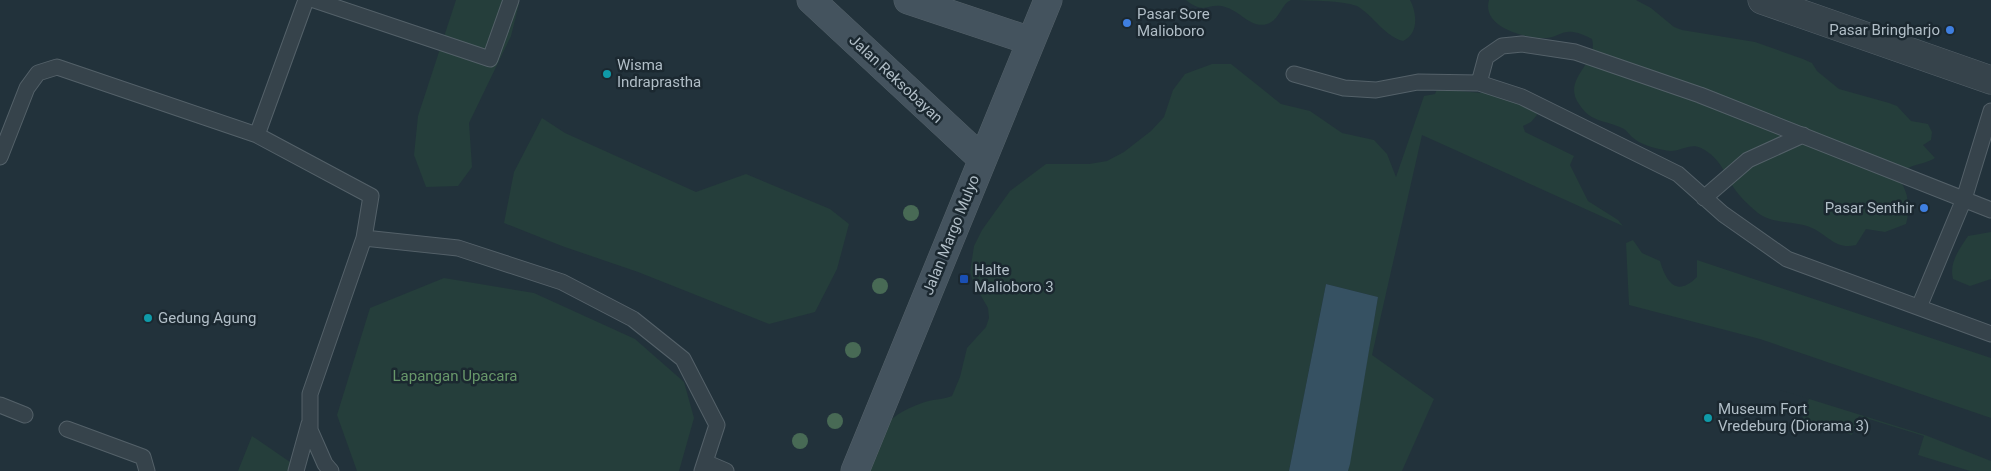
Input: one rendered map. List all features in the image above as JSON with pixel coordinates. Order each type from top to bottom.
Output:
[{"type":"main road","name":"Jalan Reksobayan","points":[[811,0],[982,159]]},
{"type":"main road","points":[[908,0],[1031,41]]},
{"type":"main road","name":"Jalan Margo Mulyo","points":[[855,471],[1048,0]]},
{"type":"street","points":[[1762,0],[1991,80]]},
{"type":"lane","points":[[256,135],[306,0]]},
{"type":"lane","points":[[314,0],[490,59],[511,0]]},
{"type":"lane","points":[[1479,83],[1486,57],[1502,46],[1522,44],[1575,52],[1700,94],[1991,210]]},
{"type":"lane","points":[[0,158],[27,88],[38,73],[57,67],[256,135],[371,196],[364,238],[310,394],[310,430],[325,464],[331,471]]},
{"type":"lane","points":[[1294,74],[1344,88],[1376,90],[1418,82],[1479,83],[1522,97],[1678,174],[1723,214],[1787,258],[1991,334]]},
{"type":"lane","points":[[1919,307],[1964,199],[1991,111]]},
{"type":"lane","points":[[1704,198],[1748,160],[1803,135]]},
{"type":"lane","points":[[364,238],[458,248],[562,282],[634,319],[683,359],[717,425],[704,467],[726,471]]},
{"type":"lane","points":[[0,405],[25,414]]},
{"type":"lane","points":[[296,471],[310,421]]},
{"type":"lane","points":[[67,429],[143,456],[147,471]]},
{"type":"green space","points":[[456,0],[517,0],[519,4],[511,36],[469,123],[472,167],[458,186],[426,187],[414,155],[418,116]]},
{"type":"green space","points":[[1186,0],[1291,0],[1275,19],[1261,25],[1250,22],[1225,7],[1202,8]]},
{"type":"green space","points":[[1295,0],[1410,0],[1415,17],[1414,28],[1408,38],[1403,41],[1390,35],[1357,6],[1335,2]]},
{"type":"green space","points":[[1489,0],[1636,0],[1651,8],[1674,27],[1755,42],[1803,59],[1812,63],[1817,71],[1839,89],[1897,106],[1911,121],[1928,124],[1932,132],[1931,140],[1923,145],[1935,158],[1909,168],[1902,175],[1900,181],[1908,202],[1906,224],[1885,232],[1866,229],[1856,245],[1843,246],[1812,228],[1764,217],[1741,197],[1722,167],[1708,152],[1694,146],[1675,151],[1650,147],[1636,140],[1624,129],[1594,118],[1584,110],[1575,95],[1574,87],[1593,48],[1592,39],[1576,32],[1563,33],[1547,38],[1518,34],[1499,25],[1492,18],[1488,10]]},
{"type":"green space","points":[[1212,64],[1231,64],[1281,104],[1310,111],[1342,133],[1374,140],[1387,154],[1396,177],[1424,96],[1435,94],[1437,89],[1482,93],[1492,91],[1535,111],[1537,115],[1531,122],[1523,126],[1525,132],[1574,156],[1570,165],[1588,201],[1618,220],[1623,226],[1422,135],[1372,355],[1434,399],[1402,471],[1348,471],[1378,297],[1326,284],[1289,471],[857,471],[876,438],[889,421],[922,403],[952,396],[960,377],[967,348],[986,327],[989,318],[988,308],[973,282],[970,272],[974,246],[982,230],[1010,191],[1046,164],[1089,164],[1107,161],[1124,152],[1151,131],[1164,117],[1173,90],[1185,74]]},
{"type":"green space","points":[[542,118],[565,133],[696,192],[746,174],[830,209],[849,224],[837,269],[815,312],[769,324],[638,272],[562,246],[504,223],[514,172]]},
{"type":"green space","points":[[1991,232],[1991,279],[1970,286],[1953,279],[1952,267],[1958,251],[1968,236]]},
{"type":"green space","points":[[1633,240],[1642,253],[1660,261],[1665,275],[1673,284],[1678,286],[1690,283],[1697,277],[1697,260],[1991,358],[1991,418],[1760,339],[1629,305],[1626,243]]},
{"type":"green space","name":"Lapangan Upacara","points":[[444,278],[534,293],[635,339],[684,382],[694,418],[679,471],[357,471],[337,415],[370,308]]},
{"type":"green space","points":[[1748,380],[1925,435],[1991,461],[1991,471],[1970,471],[1918,455],[1924,436],[1859,416],[1852,435],[1802,420],[1809,399]]},
{"type":"green space","points":[[252,436],[290,462],[296,471],[238,471]]},
{"type":"water","points":[[1326,284],[1378,297],[1350,464],[1348,471],[1289,471]]},
{"type":"place","name":"Pasar Sore Malioboro","points":[[1127,23]]},
{"type":"place","name":"Pasar Bringharjo","points":[[1950,30]]},
{"type":"place","name":"Wisma Indraprastha","points":[[607,74]]},
{"type":"place","name":"Pasar Senthir","points":[[1924,208]]},
{"type":"place","name":"Halte Malioboro 3","points":[[964,279]]},
{"type":"place","name":"Gedung Agung","points":[[148,318]]},
{"type":"place","name":"Museum Fort Vredeburg (Diorama 3)","points":[[1708,418]]}]
